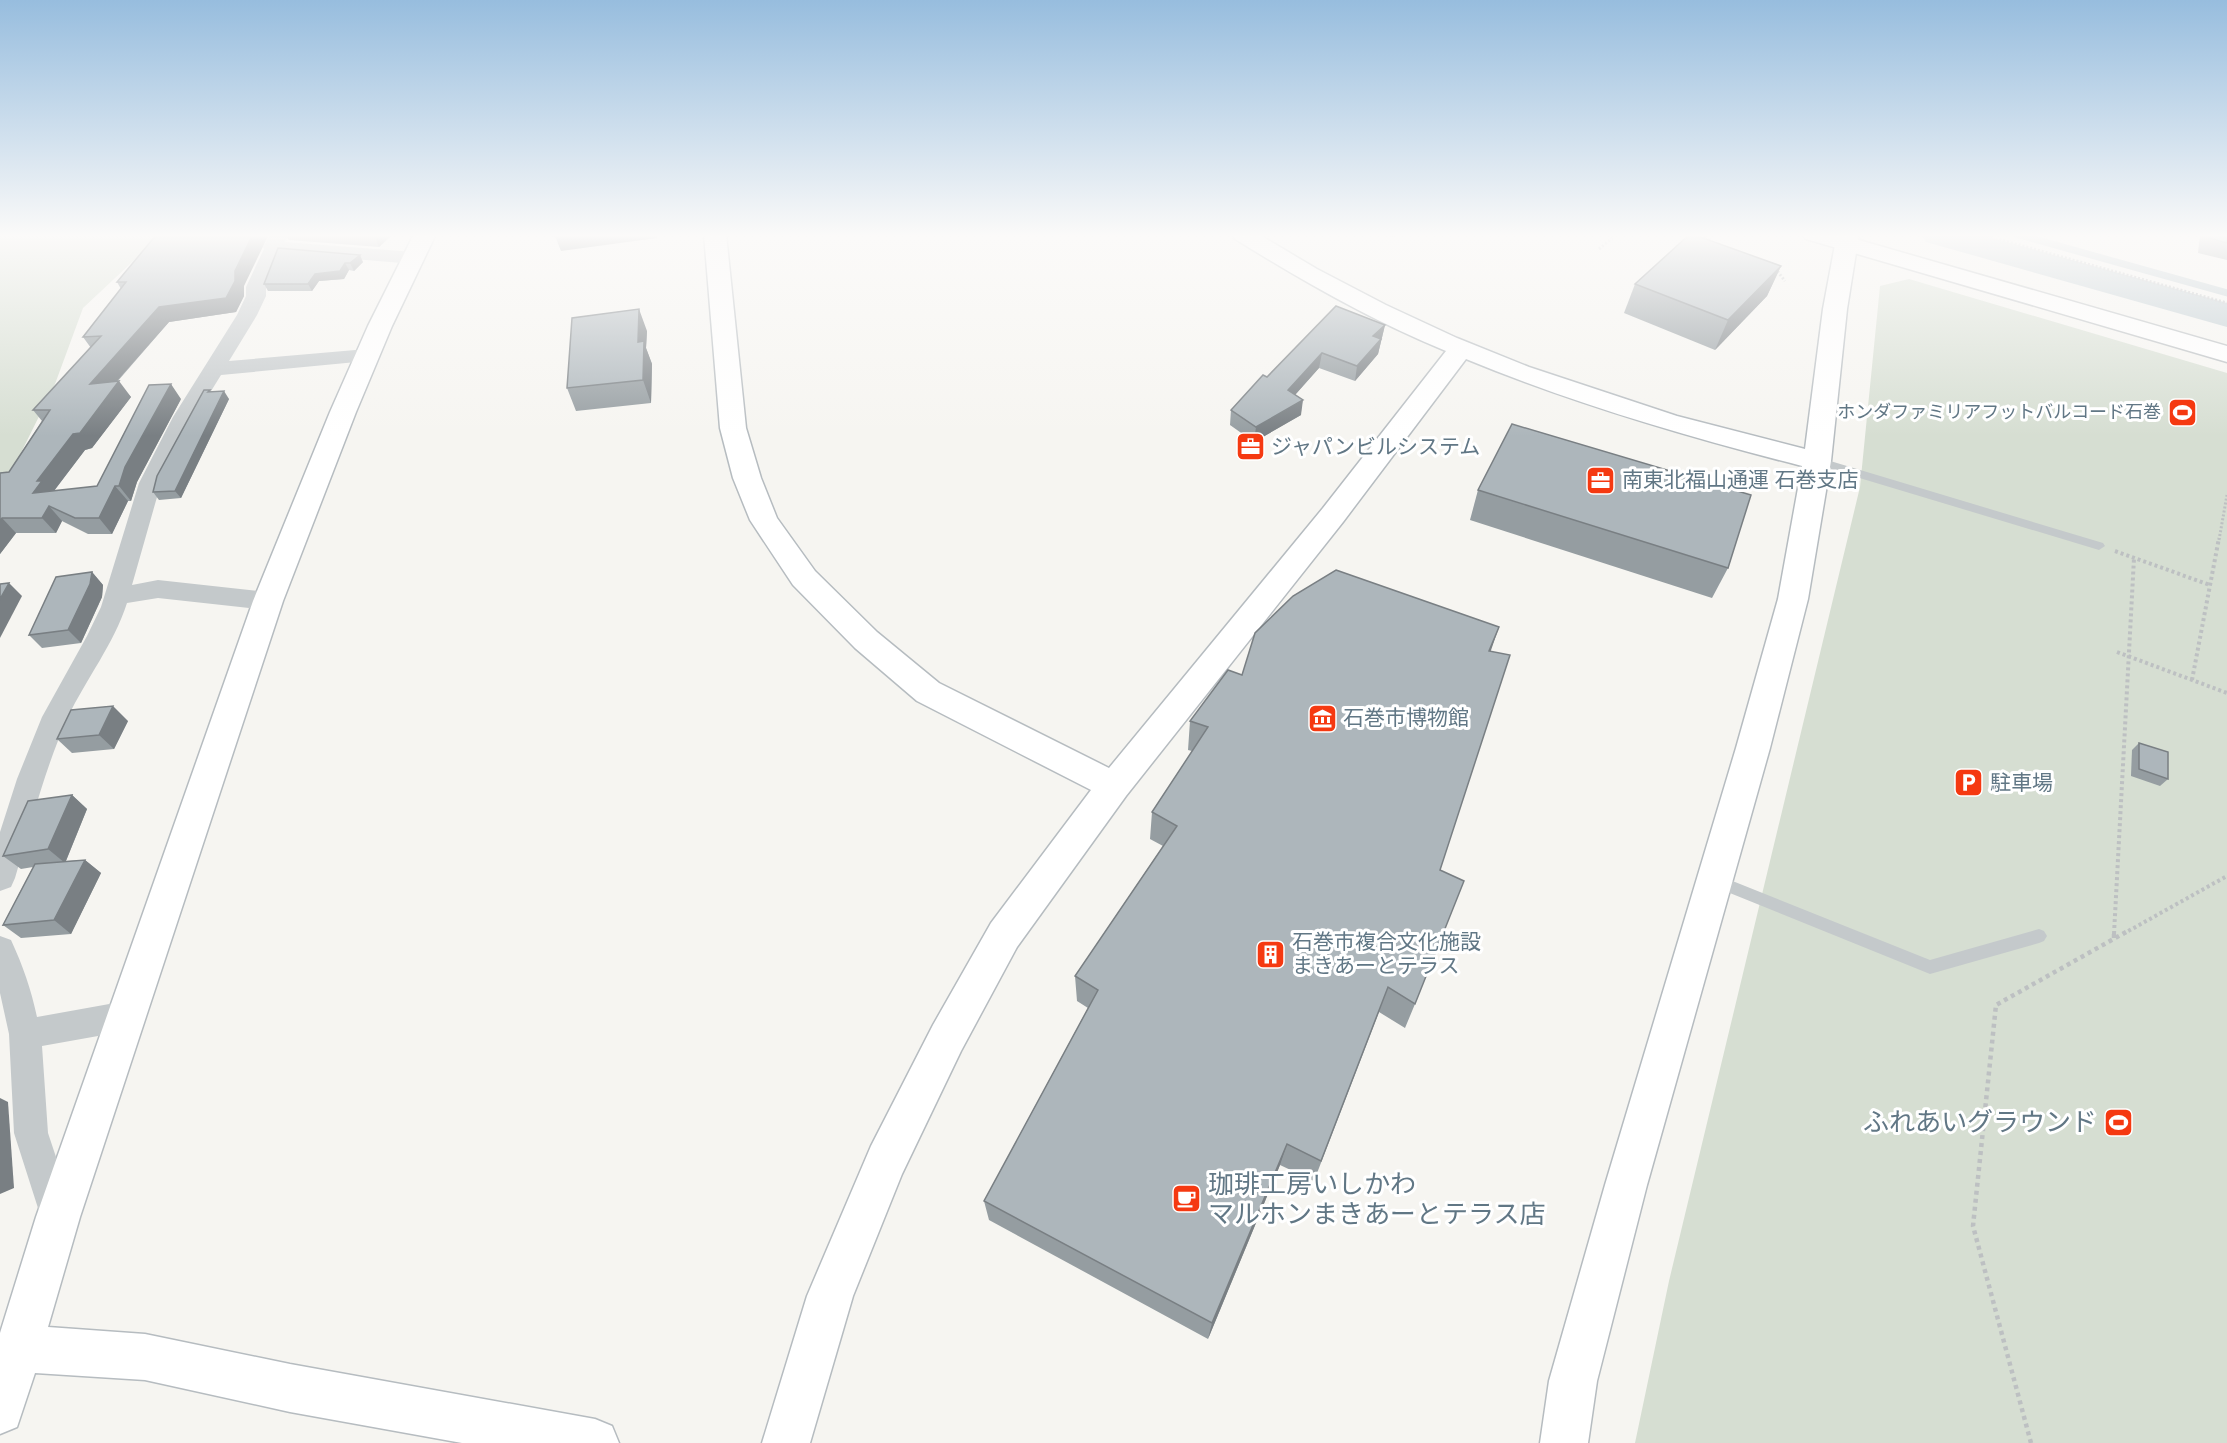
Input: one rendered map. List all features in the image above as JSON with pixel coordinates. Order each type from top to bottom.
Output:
[{"type":"street","points":[[0,878],[31,779],[55,717],[100,636],[116,596],[150,483],[184,417],[247,315],[252,301]]},
{"type":"street","points":[[0,1410],[58,1217],[268,601],[367,356],[393,301]]},
{"type":"street","points":[[721,301],[733,428],[747,478],[764,520],[804,578],[867,640],[928,692],[1113,786]]},
{"type":"street","points":[[1361,301],[1461,350],[1627,408],[1749,445],[1817,461]]},
{"type":"street","points":[[1564,1443],[1576,1369],[1626,1185],[1753,748],[1793,599],[1817,461],[1835,301]]},
{"type":"street","points":[[2051,301],[2227,354]]},
{"type":"street","points":[[786,1443],[830,1296],[886,1161],[942,1048],[1004,934],[1113,786],[1333,515],[1461,350]]},
{"type":"street","points":[[213,369],[367,356]]},
{"type":"street","points":[[116,596],[158,589],[268,601]]},
{"type":"street","points":[[0,951],[13,980],[25,1034],[31,1132],[58,1217]]},
{"type":"street","points":[[25,1034],[126,1016]]},
{"type":"street","points":[[17,1348],[145,1357],[290,1388],[595,1443]]},
{"type":"lane","points":[[1817,461],[2099,546]]},
{"type":"lane","points":[[1714,880],[1930,967],[2039,936]]},
{"type":"path","points":[[2192,680],[2227,495]]},
{"type":"path","points":[[2099,546],[2210,585]]},
{"type":"path","points":[[2114,939],[2134,558]]},
{"type":"path","points":[[2117,652],[2227,693]]},
{"type":"path","points":[[2031,1443],[1973,1226],[1996,1005],[2227,876]]},
{"type":"shaded area","points":[[0,301],[90,301],[83,308],[55,384],[11,473],[0,484]]},
{"type":"shaded area","points":[[1878,301],[1985,301],[2227,373],[2227,1443],[1635,1443],[1669,1281],[1860,487]]},
{"type":"building","points":[[111,301],[201,301],[159,307],[90,384],[119,381],[80,433],[73,434],[37,481],[42,481],[33,493],[97,486],[149,385],[171,384],[125,467],[119,486],[115,486],[99,518],[75,518],[49,506],[42,518],[2,518],[0,521],[0,473],[9,472],[50,410],[33,410],[101,336],[83,337]]},
{"type":"building","points":[[1680,301],[1746,301],[1728,320]]},
{"type":"building","points":[[1336,306],[1385,325],[1373,336],[1381,339],[1357,366],[1322,353],[1288,390],[1303,400],[1256,427],[1231,410],[1263,375],[1267,377]]},
{"type":"building","points":[[639,309],[638,342],[644,341],[643,380],[567,388],[572,318]]},
{"type":"building","points":[[204,390],[224,391],[175,491],[153,492],[157,476]]},
{"type":"building","points":[[1512,424],[1751,495],[1728,568],[1478,490]]},
{"type":"building","name":"石巻市複合文化施設 まきあーとテラス","points":[[1336,570],[1499,627],[1489,651],[1510,655],[1440,870],[1464,881],[1415,1004],[1388,987],[1321,1161],[1287,1144],[1212,1323],[984,1201],[1098,990],[1075,976],[1177,826],[1152,812],[1208,727],[1190,721],[1228,670],[1242,675],[1255,633],[1293,596]]},
{"type":"building","points":[[92,572],[90,584],[68,630],[29,635],[56,577]]},
{"type":"building","points":[[9,583],[0,599],[0,584]]},
{"type":"building","points":[[113,706],[99,735],[57,739],[71,710]]},
{"type":"building","points":[[2139,743],[2168,752],[2168,779],[2139,769]]},
{"type":"building","points":[[72,795],[48,849],[3,856],[28,801]]},
{"type":"building","points":[[85,860],[54,920],[3,925],[35,864]]},
{"type":"waterway","points":[[2178,301],[2227,315]]},
{"type":"place","name":"ホンダファミリアフットバルコード石巻","points":[[2182,412]]},
{"type":"place","name":"ジャパンビルシステム","points":[[1250,447]]},
{"type":"place","name":"南東北福山通運 石巻支店","points":[[1601,480]]},
{"type":"place","name":"石巻市博物館","points":[[1322,718]]},
{"type":"place","name":"駐車場","points":[[1969,783]]},
{"type":"place","name":"石巻市複合文化施設 まきあーとテラス","points":[[1271,954]]},
{"type":"place","name":"ふれあいグラウンド","points":[[2118,1122]]},
{"type":"place","name":"珈琲工房いしかわ マルホンまきあーとテラス店","points":[[1187,1199]]}]
